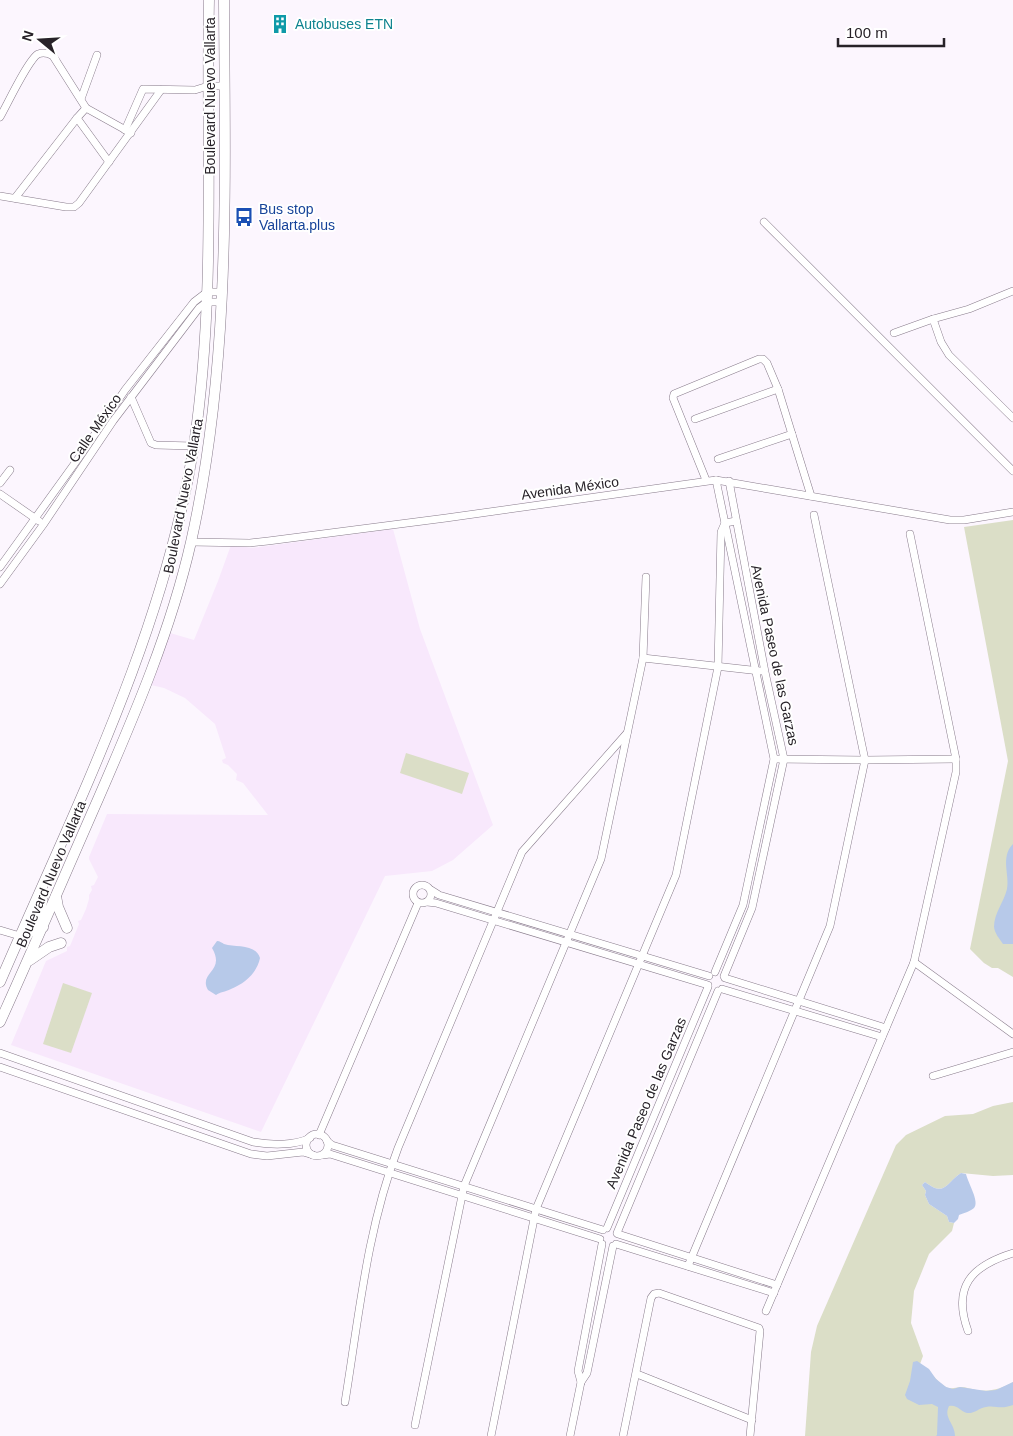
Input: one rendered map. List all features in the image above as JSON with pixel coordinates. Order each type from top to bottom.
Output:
[{"type":"main road","name":"Boulevard Nuevo Vallarta","points":[[0,982],[23,935],[48,872],[113,723],[144,636],[173,541],[193,446],[204,368],[207,297],[209,0]]},
{"type":"main road","name":"Boulevard Nuevo Vallarta","points":[[0,1022],[29,960],[144,689],[176,598],[191,542],[212,424],[222,297],[224,0]]},
{"type":"main road","points":[[23,935],[43,927],[40,915],[48,872]]},
{"type":"main road","points":[[56,896],[58,907],[67,928]]},
{"type":"main road","points":[[23,935],[37,941]]},
{"type":"main road","points":[[29,960],[43,950],[61,943]]},
{"type":"street","points":[[0,117],[32,60],[42,53],[48,53],[53,56],[86,108],[128,132]]},
{"type":"street","points":[[81,99],[97,55]]},
{"type":"street","points":[[128,132],[140,92],[143,89],[195,90],[208,86],[224,86]]},
{"type":"street","points":[[0,196],[66,207],[79,203],[128,132],[161,90]]},
{"type":"street","points":[[15,198],[86,108]]},
{"type":"street","points":[[77,118],[109,162]]},
{"type":"street","points":[[764,222],[1013,471]]},
{"type":"street","points":[[894,334],[1013,291]]},
{"type":"street","points":[[207,297],[222,297]]},
{"type":"street","name":"Calle México","points":[[0,584],[131,397],[207,297]]},
{"type":"street","name":"Calle México","points":[[0,567],[36,519],[125,390],[194,302],[207,297]]},
{"type":"street","points":[[933,319],[941,342],[949,355],[1013,418]]},
{"type":"street","points":[[706,480],[673,398],[674,394],[763,359],[767,363],[778,389],[811,496]]},
{"type":"street","points":[[695,419],[778,389]]},
{"type":"street","points":[[131,397],[151,443],[156,445],[193,446]]},
{"type":"street","points":[[718,459],[792,434]]},
{"type":"street","points":[[0,483],[10,470]]},
{"type":"street","name":"Avenida México","points":[[191,542],[250,543],[268,541],[446,518],[706,480],[729,481],[950,520],[964,520],[1013,512]]},
{"type":"street","name":"Avenida Paseo de las Garzas","points":[[712,974],[743,905],[774,759],[716,480]]},
{"type":"street","name":"Avenida Paseo de las Garzas","points":[[725,977],[752,908],[784,759],[765,672],[729,481]]},
{"type":"street","points":[[0,494],[43,525]]},
{"type":"street","points":[[688,1266],[830,926],[865,760],[814,515]]},
{"type":"street","points":[[491,1436],[533,1218],[676,875],[718,667],[721,532],[725,523],[736,521]]},
{"type":"street","points":[[766,1311],[914,962],[956,772],[956,759],[910,534]]},
{"type":"street","points":[[721,553],[731,551]]},
{"type":"street","points":[[416,1425],[461,1195],[601,859],[643,658],[646,577]]},
{"type":"street","points":[[643,658],[765,672]]},
{"type":"street","points":[[346,1402],[373,1228],[389,1173],[493,920],[522,852],[628,731]]},
{"type":"street","points":[[774,759],[956,759]]},
{"type":"street","points":[[418,903],[413,896],[416,887],[424,885],[439,896],[642,956],[712,974],[722,973],[725,977],[886,1028]]},
{"type":"street","points":[[427,902],[430,899],[431,890]]},
{"type":"street","points":[[418,903],[436,903],[639,964],[708,986],[714,991],[720,990],[882,1037]]},
{"type":"street","points":[[320,1135],[418,903]]},
{"type":"street","points":[[0,930],[23,935]]},
{"type":"street","points":[[914,962],[1013,1034]]},
{"type":"street","points":[[708,986],[712,974]]},
{"type":"street","points":[[720,990],[726,984],[725,977]]},
{"type":"street","name":"Avenida Paseo de las Garzas","points":[[605,1229],[708,986]]},
{"type":"street","name":"Avenida Paseo de las Garzas","points":[[618,1234],[720,990]]},
{"type":"street","points":[[933,1076],[1013,1052]]},
{"type":"street","points":[[0,1053],[253,1142],[267,1144],[303,1141],[314,1135],[320,1135],[332,1145],[536,1209],[605,1229],[615,1230],[618,1234],[777,1284]]},
{"type":"street","points":[[15,1072],[19,1060]]},
{"type":"street","points":[[0,1067],[251,1154],[267,1156],[303,1152],[318,1156],[330,1154],[533,1218],[601,1241],[609,1246],[614,1245],[688,1266],[774,1293]]},
{"type":"street","points":[[47,1083],[50,1071]]},
{"type":"street","points":[[150,1119],[154,1107]]},
{"type":"street","points":[[310,1138],[307,1142],[307,1147],[312,1155]]},
{"type":"street","points":[[323,1155],[328,1146],[327,1141]]},
{"type":"street","points":[[251,1154],[253,1142]]},
{"type":"street","points":[[581,1382],[578,1372],[601,1241],[600,1234],[605,1229]]},
{"type":"street","points":[[570,1436],[581,1382],[587,1373],[614,1245],[618,1234]]},
{"type":"street","points":[[968,1331],[962,1308],[962,1299],[968,1282],[979,1268],[987,1262],[1013,1253]]},
{"type":"street","points":[[623,1436],[652,1298],[654,1294],[659,1293],[756,1326],[760,1331],[750,1436]]},
{"type":"street","points":[[637,1374],[752,1420]]},
{"type":"shaded area","points":[[393,529],[420,629],[493,825],[453,860],[432,871],[385,876],[261,1132],[11,1045],[46,961],[67,951],[67,947],[70,946],[79,924],[78,921],[81,920],[86,909],[92,890],[91,886],[94,885],[98,877],[89,857],[107,814],[268,815],[243,783],[236,780],[237,774],[228,765],[223,763],[222,760],[226,758],[215,724],[185,698],[164,688],[151,685],[170,633],[194,640],[231,545],[253,548]]},
{"type":"green space","points":[[1013,520],[1013,977],[998,968],[992,968],[984,963],[970,949],[1008,761],[964,527]]},
{"type":"green space","points":[[406,753],[469,773],[462,794],[400,773]]},
{"type":"green space","points":[[63,983],[92,993],[71,1053],[43,1044]]},
{"type":"green space","points":[[1013,1102],[1013,1175],[993,1176],[961,1173],[941,1189],[925,1182],[922,1185],[926,1191],[925,1195],[929,1204],[947,1216],[949,1222],[954,1223],[952,1231],[929,1254],[914,1291],[911,1323],[923,1356],[920,1364],[946,1387],[963,1387],[986,1391],[1000,1388],[1013,1382],[1013,1436],[805,1436],[811,1352],[817,1326],[896,1145],[906,1135],[945,1116],[973,1114],[993,1106]]},
{"type":"water","points":[[1013,844],[1013,944],[1003,944],[995,932],[994,922],[1007,889],[1006,860],[1009,849]]},
{"type":"water","points":[[217,941],[250,948],[258,953],[260,958],[253,973],[246,981],[216,995],[208,990],[206,979],[216,962],[212,948]]},
{"type":"water","points":[[961,1173],[966,1174],[976,1201],[974,1208],[959,1215],[954,1223],[949,1222],[947,1216],[929,1204],[925,1195],[926,1191],[922,1185],[925,1182],[941,1189]]},
{"type":"water","points":[[917,1361],[929,1369],[936,1379],[946,1387],[953,1389],[960,1387],[986,1391],[996,1390],[1013,1382],[1013,1405],[986,1407],[970,1413],[954,1406],[949,1406],[947,1414],[955,1436],[936,1436],[938,1407],[932,1404],[919,1405],[907,1399],[905,1395],[910,1381],[913,1362]]},
{"type":"place","name":"Autobuses ETN","points":[[280,24]]},
{"type":"place","name":"Bus stop Vallarta.plus","points":[[244,217]]}]
